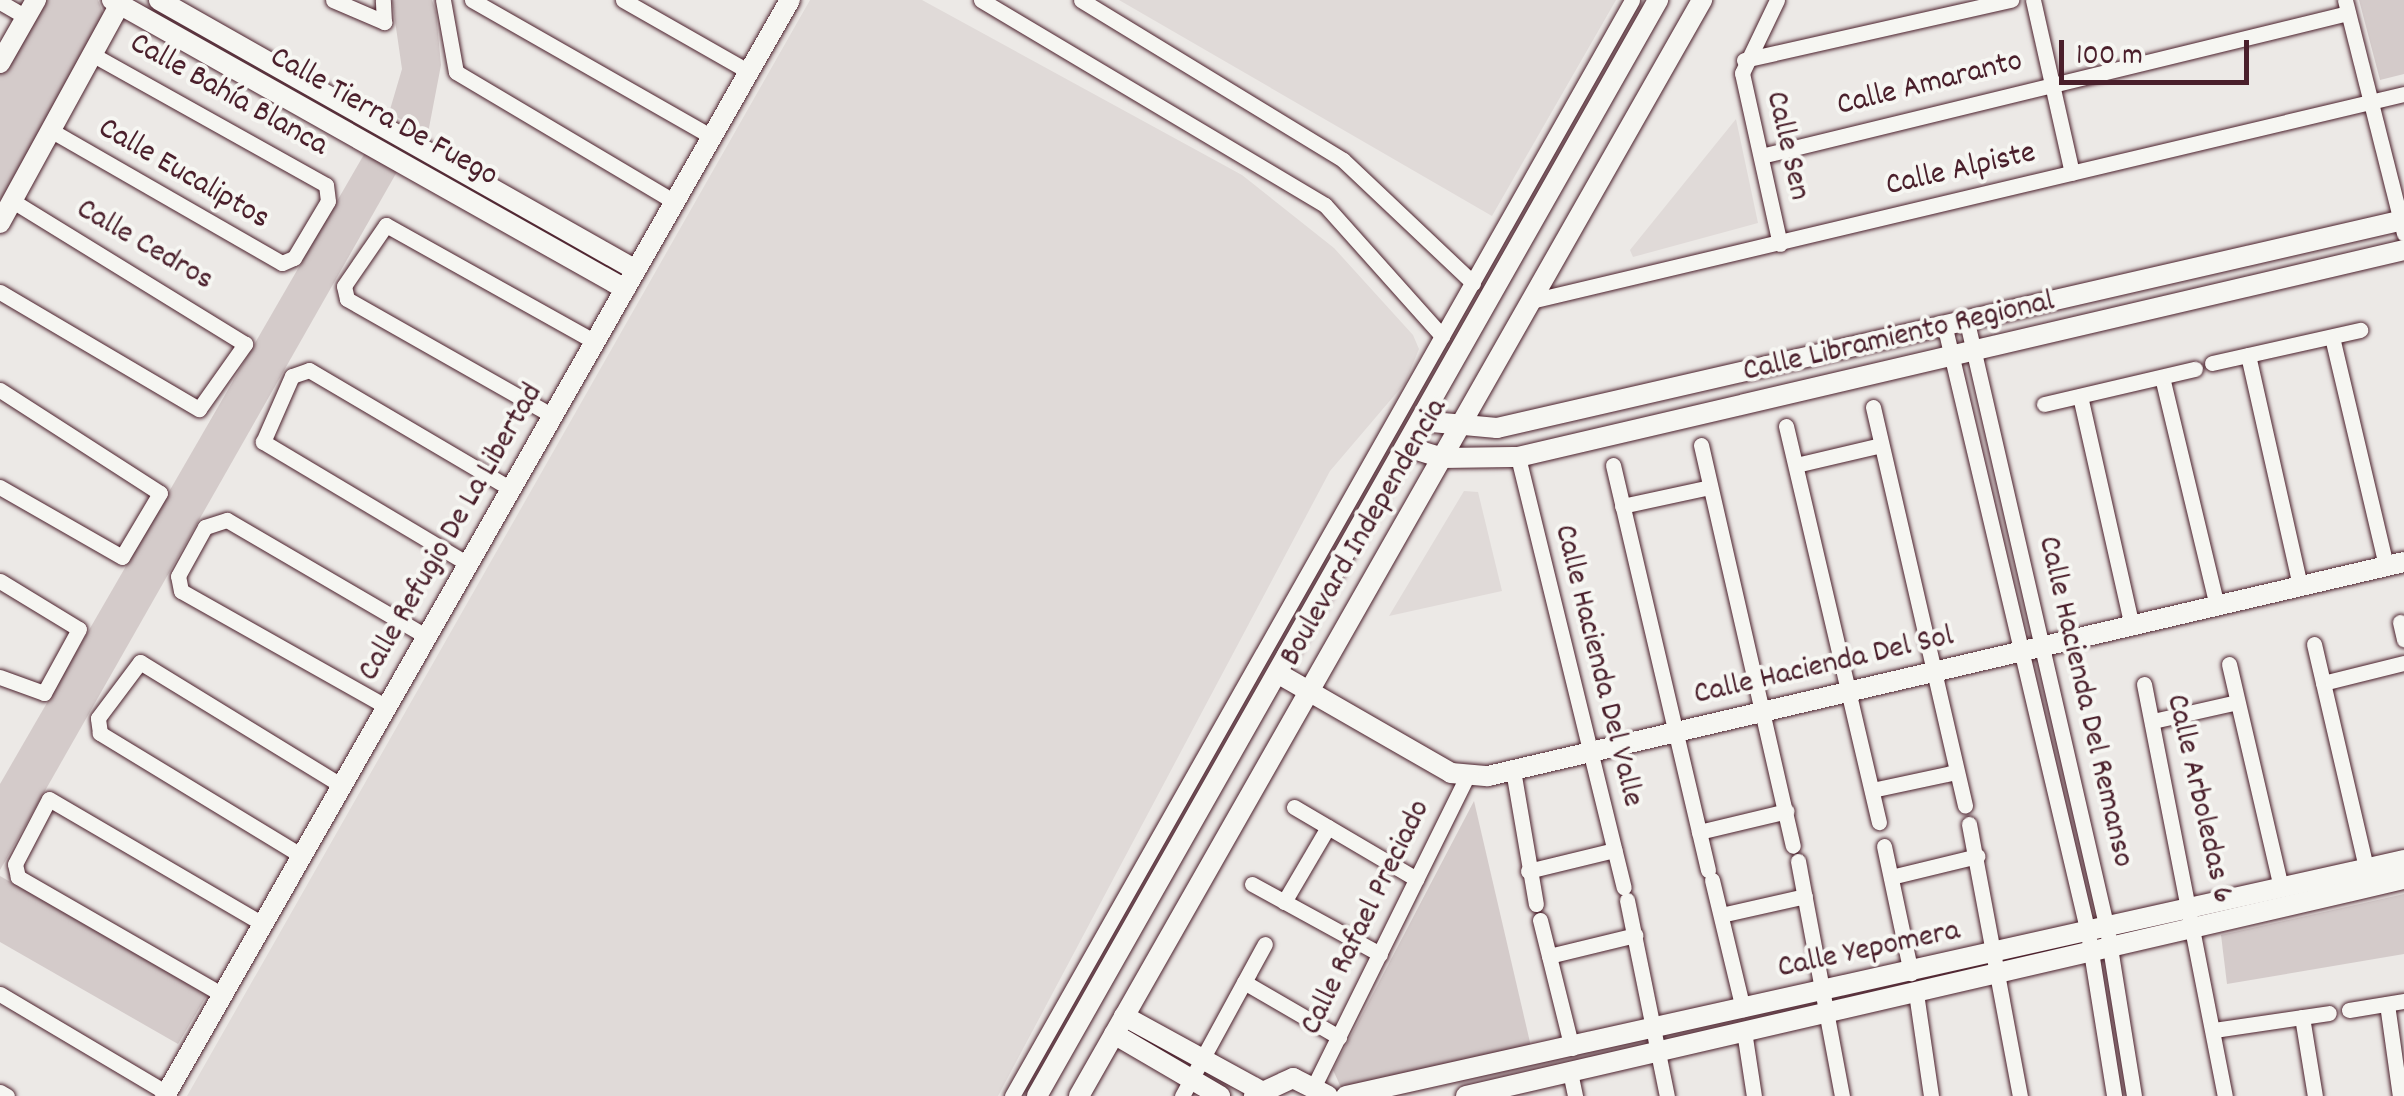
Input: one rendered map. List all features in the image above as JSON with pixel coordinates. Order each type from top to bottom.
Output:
[{"type":"street","name":"Calle Tierra De Fuego","points":[[160,0],[636,270]]},
{"type":"street","points":[[333,0],[384,22],[383,0]]},
{"type":"street","points":[[444,0],[456,72],[675,202]]},
{"type":"street","points":[[472,0],[712,137]]},
{"type":"street","points":[[622,0],[749,72]]},
{"type":"street","points":[[981,0],[1325,205],[1442,336]]},
{"type":"street","points":[[1081,0],[1343,160],[1474,283]]},
{"type":"street","points":[[1012,1096],[1632,0]]},
{"type":"street","name":"Boulevard Independencia","points":[[1037,1096],[1658,0]]},
{"type":"street","name":"Boulevard Independencia","points":[[1079,1096],[1702,0]]},
{"type":"street","points":[[1744,60],[1777,0]]},
{"type":"street","points":[[1744,60],[2011,0]]},
{"type":"street","points":[[2033,0],[2072,174]]},
{"type":"street","points":[[0,2],[31,8],[0,64]]},
{"type":"street","name":"Calle Tierra De Fuego","points":[[118,2],[625,289]]},
{"type":"street","points":[[0,223],[95,56],[118,2]]},
{"type":"street","name":"Calle Refugio De La Libertad","points":[[166,1094],[749,72],[782,3]]},
{"type":"street","points":[[2346,6],[2403,225]]},
{"type":"street","name":"Calle Amaranto","points":[[1761,156],[2346,6]]},
{"type":"street","name":"Calle Bahía Blanca","points":[[95,56],[330,190],[286,263]]},
{"type":"street","name":"Calle Sen","points":[[1744,60],[1780,244]]},
{"type":"street","name":"Calle Alpiste","points":[[1531,301],[2404,94]]},
{"type":"street","name":"Calle Eucaliptos","points":[[52,132],[286,263]]},
{"type":"street","points":[[390,155],[402,135]]},
{"type":"street","name":"Calle Cedros","points":[[0,292],[204,408],[245,340],[12,201]]},
{"type":"street","points":[[553,416],[344,296],[386,225],[595,342]]},
{"type":"street","name":"Calle Libramiento Regional","points":[[1421,421],[1458,431],[1945,328],[2403,225]]},
{"type":"street","name":"Calle Libramiento Regional","points":[[1407,447],[1444,458],[1518,457],[2404,250]]},
{"type":"street","name":"Calle Hacienda Del Remanso","points":[[1967,322],[2044,648],[2099,940],[2134,1096]]},
{"type":"street","name":"Calle Hacienda Del Remanso","points":[[1945,328],[2023,653],[2099,940],[2114,1096]]},
{"type":"street","points":[[2212,364],[2360,330]]},
{"type":"street","points":[[2332,336],[2395,564]]},
{"type":"street","points":[[2248,355],[2300,586]]},
{"type":"street","points":[[468,564],[261,438],[304,368],[512,489]]},
{"type":"street","points":[[2044,404],[2195,368]]},
{"type":"street","points":[[2162,377],[2218,606]]},
{"type":"street","points":[[0,390],[160,489],[122,557],[0,488]]},
{"type":"street","points":[[2080,396],[2132,627]]},
{"type":"street","points":[[1873,407],[1965,806]]},
{"type":"street","points":[[1786,426],[1879,822]]},
{"type":"street","points":[[1796,465],[1881,444]]},
{"type":"street","points":[[1701,445],[1787,811],[1830,1012],[1842,1096]]},
{"type":"street","name":"Calle Hacienda Del Valle","points":[[1518,457],[1635,935],[1668,1096]]},
{"type":"street","points":[[1613,465],[1743,1009]]},
{"type":"street","points":[[1622,506],[1710,486]]},
{"type":"street","points":[[387,707],[177,586],[215,518],[427,637]]},
{"type":"street","name":"Calle Hacienda Del Sol","points":[[1467,777],[1514,770],[2395,564]]},
{"type":"street","points":[[0,581],[78,629],[41,695],[0,677]]},
{"type":"street","points":[[2400,622],[2404,640]]},
{"type":"street","points":[[2314,644],[2366,868]]},
{"type":"street","points":[[302,856],[97,729],[134,662],[342,786]]},
{"type":"street","points":[[2323,683],[2404,663]]},
{"type":"street","name":"Calle Arboledas 6","points":[[2229,664],[2281,888]]},
{"type":"street","points":[[1278,674],[1467,777]]},
{"type":"street","name":"Calle Arboledas 6","points":[[2144,684],[2197,917],[2226,1096]]},
{"type":"street","points":[[2152,720],[2238,702]]},
{"type":"street","points":[[1514,770],[1528,871],[1572,1048]]},
{"type":"street","points":[[1194,771],[1215,784]]},
{"type":"street","points":[[1872,790],[1956,772]]},
{"type":"street","name":"Calle Rafael Preciado","points":[[1322,1090],[1339,1037],[1467,777]]},
{"type":"street","points":[[223,995],[15,872],[49,799],[263,924]]},
{"type":"street","points":[[1294,807],[1416,879]]},
{"type":"street","points":[[1699,832],[1787,811]]},
{"type":"street","points":[[1969,824],[2000,963],[2020,1096]]},
{"type":"street","points":[[1284,902],[1328,826]]},
{"type":"street","points":[[1884,846],[1914,983],[1931,1096]]},
{"type":"street","points":[[1528,871],[1614,850]]},
{"type":"street","points":[[1891,877],[1977,856]]},
{"type":"street","name":"Calle Yepomera","points":[[2197,917],[2281,888],[2404,860]]},
{"type":"street","name":"Calle Yepomera","points":[[1466,1096],[1830,1012],[1914,983],[2197,917],[2404,879]]},
{"type":"street","points":[[1252,884],[1380,954]]},
{"type":"street","points":[[1721,915],[1805,896]]},
{"type":"street","points":[[1549,956],[1635,935]]},
{"type":"street","points":[[1186,1088],[1265,944]]},
{"type":"street","points":[[1244,982],[1339,1037]]},
{"type":"street","name":"Calle Yepomera","points":[[1346,1096],[1825,990],[1914,983]]},
{"type":"street","points":[[0,994],[166,1094]]},
{"type":"street","points":[[2349,1010],[2404,1000]]},
{"type":"street","points":[[2387,1004],[2401,1077],[2400,1096]]},
{"type":"street","points":[[2214,1030],[2329,1013]]},
{"type":"street","points":[[2302,1017],[2315,1096]]},
{"type":"street","points":[[1119,1025],[1202,1060],[1256,1093],[1281,1079],[1322,1090]]},
{"type":"street","points":[[1119,1025],[1186,1088],[1220,1096]]},
{"type":"street","points":[[1744,1031],[1754,1096]]},
{"type":"street","points":[[1484,1067],[1490,1093]]},
{"type":"street","points":[[1570,1072],[1575,1096]]},
{"type":"street","points":[[0,1092],[7,1096]]},
{"type":"shaded area","points":[[40,0],[98,0],[104,16],[0,201],[0,72]]},
{"type":"shaded area","points":[[392,0],[432,0],[436,12],[441,65],[428,133],[389,113],[402,69]]},
{"type":"shaded area","points":[[810,0],[922,0],[1242,175],[1334,248],[1413,335],[1419,349],[1405,383],[1330,471],[998,1096],[187,1096]]},
{"type":"shaded area","points":[[1119,0],[1616,0],[1492,216]]},
{"type":"shaded area","points":[[2359,0],[2404,0],[2404,74],[2380,80]]},
{"type":"shaded area","points":[[1736,119],[1758,223],[1633,257],[1630,250]]},
{"type":"shaded area","points":[[366,151],[398,170],[0,870],[0,784]]},
{"type":"shaded area","points":[[1464,491],[1478,492],[1502,591],[1389,616]]},
{"type":"shaded area","points":[[1474,801],[1532,1051],[1344,1094],[1333,1070]]},
{"type":"shaded area","points":[[0,876],[207,995],[178,1044],[0,942]]},
{"type":"shaded area","points":[[2404,894],[2404,954],[2227,984],[2221,935]]}]
